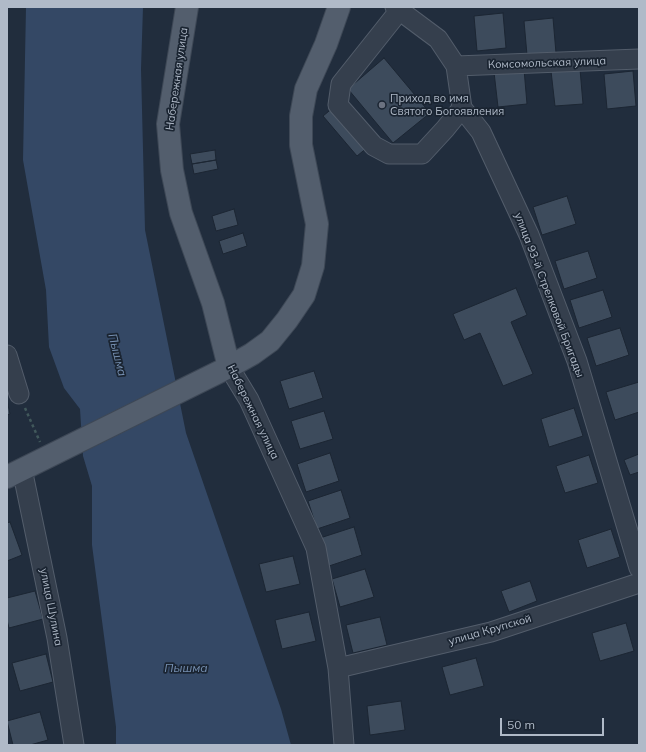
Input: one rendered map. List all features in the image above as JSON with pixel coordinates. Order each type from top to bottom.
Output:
[{"type":"main road","name":"Набережная улица","points":[[187,7],[168,124],[172,170],[181,213],[213,303],[229,367]]},
{"type":"main road","points":[[15,473],[229,367],[252,354],[274,336],[304,294],[314,266],[317,224],[301,145],[301,116],[306,90],[326,44],[339,7]]},
{"type":"street","points":[[397,9],[438,38],[456,66],[462,108],[446,129],[422,154],[389,154],[374,146],[338,105],[341,84],[397,9]]},
{"type":"street","name":"Комсомольская улица","points":[[456,66],[639,59]]},
{"type":"street","name":"улица 93-й Стрелковой Бригады","points":[[462,108],[481,132],[529,235],[577,361],[639,568]]},
{"type":"street","points":[[7,355],[19,394]]},
{"type":"street","name":"Набережная улица","points":[[229,367],[250,400],[316,548],[338,668],[344,745]]},
{"type":"street","name":"улица Шулина","points":[[15,473],[57,638],[74,745]]},
{"type":"street","name":"улица Крупской","points":[[338,668],[491,632],[639,583]]},
{"type":"path","points":[[19,394],[46,457]]},
{"type":"water","name":"Пышма","points":[[26,7],[143,7],[141,69],[145,230],[186,433],[281,709],[291,745],[116,745],[116,727],[92,545],[92,486],[83,456],[80,409],[64,388],[49,347],[46,290],[23,160]]},
{"type":"building","points":[[503,13],[506,48],[477,51],[474,16]]},
{"type":"building","points":[[553,18],[556,53],[527,55],[524,21]]},
{"type":"building","points":[[384,58],[430,113],[393,143],[348,89]]},
{"type":"building","points":[[524,69],[527,104],[498,107],[494,72]]},
{"type":"building","points":[[580,69],[583,104],[555,106],[551,71]]},
{"type":"building","points":[[633,71],[636,106],[607,109],[604,74]]},
{"type":"building","points":[[334,107],[368,147],[357,156],[323,116]]},
{"type":"building","points":[[215,150],[216,160],[192,164],[190,154]]},
{"type":"building","points":[[216,160],[218,169],[194,174],[192,164]]},
{"type":"building","points":[[567,196],[576,224],[542,235],[533,207]]},
{"type":"building","points":[[234,209],[238,225],[216,231],[212,216]]},
{"type":"building","points":[[243,233],[247,246],[223,254],[219,241]]},
{"type":"building","points":[[588,251],[597,278],[564,289],[555,261]]},
{"type":"building","points":[[516,288],[527,315],[511,322],[533,374],[503,386],[480,333],[464,340],[453,314]]},
{"type":"building","points":[[603,290],[612,317],[579,328],[570,300]]},
{"type":"building","points":[[620,328],[629,355],[596,366],[587,338]]},
{"type":"building","points":[[314,371],[323,398],[289,409],[280,381]]},
{"type":"building","points":[[639,382],[639,412],[615,420],[606,392]]},
{"type":"building","points":[[7,400],[10,414],[7,415]]},
{"type":"building","points":[[574,408],[583,436],[549,447],[541,419]]},
{"type":"building","points":[[324,411],[333,439],[300,449],[291,421]]},
{"type":"building","points":[[330,453],[339,481],[306,492],[297,464]]},
{"type":"building","points":[[639,454],[639,472],[630,475],[624,460]]},
{"type":"building","points":[[589,455],[598,483],[565,493],[556,466]]},
{"type":"building","points":[[341,490],[350,518],[317,529],[308,501]]},
{"type":"building","points":[[10,522],[22,555],[7,561],[7,523]]},
{"type":"building","points":[[354,527],[362,555],[329,566],[320,538]]},
{"type":"building","points":[[611,529],[620,557],[587,568],[578,540]]},
{"type":"building","points":[[293,556],[300,584],[266,592],[259,564]]},
{"type":"building","points":[[365,569],[374,597],[340,607],[332,579]]},
{"type":"building","points":[[530,581],[537,601],[509,612],[501,591]]},
{"type":"building","points":[[35,591],[43,619],[9,628],[7,620],[7,598]]},
{"type":"building","points":[[309,612],[316,641],[282,649],[275,620]]},
{"type":"building","points":[[380,617],[387,645],[353,653],[346,625]]},
{"type":"building","points":[[626,623],[634,651],[600,661],[592,633]]},
{"type":"building","points":[[46,654],[53,682],[20,691],[12,663]]},
{"type":"building","points":[[476,658],[484,686],[450,695],[442,667]]},
{"type":"building","points":[[401,701],[405,730],[370,735],[367,706]]},
{"type":"building","points":[[40,712],[48,740],[30,745],[13,745],[7,721]]},
{"type":"place","name":"Приход во имя Святого Богоявления","points":[[382,105]]}]
